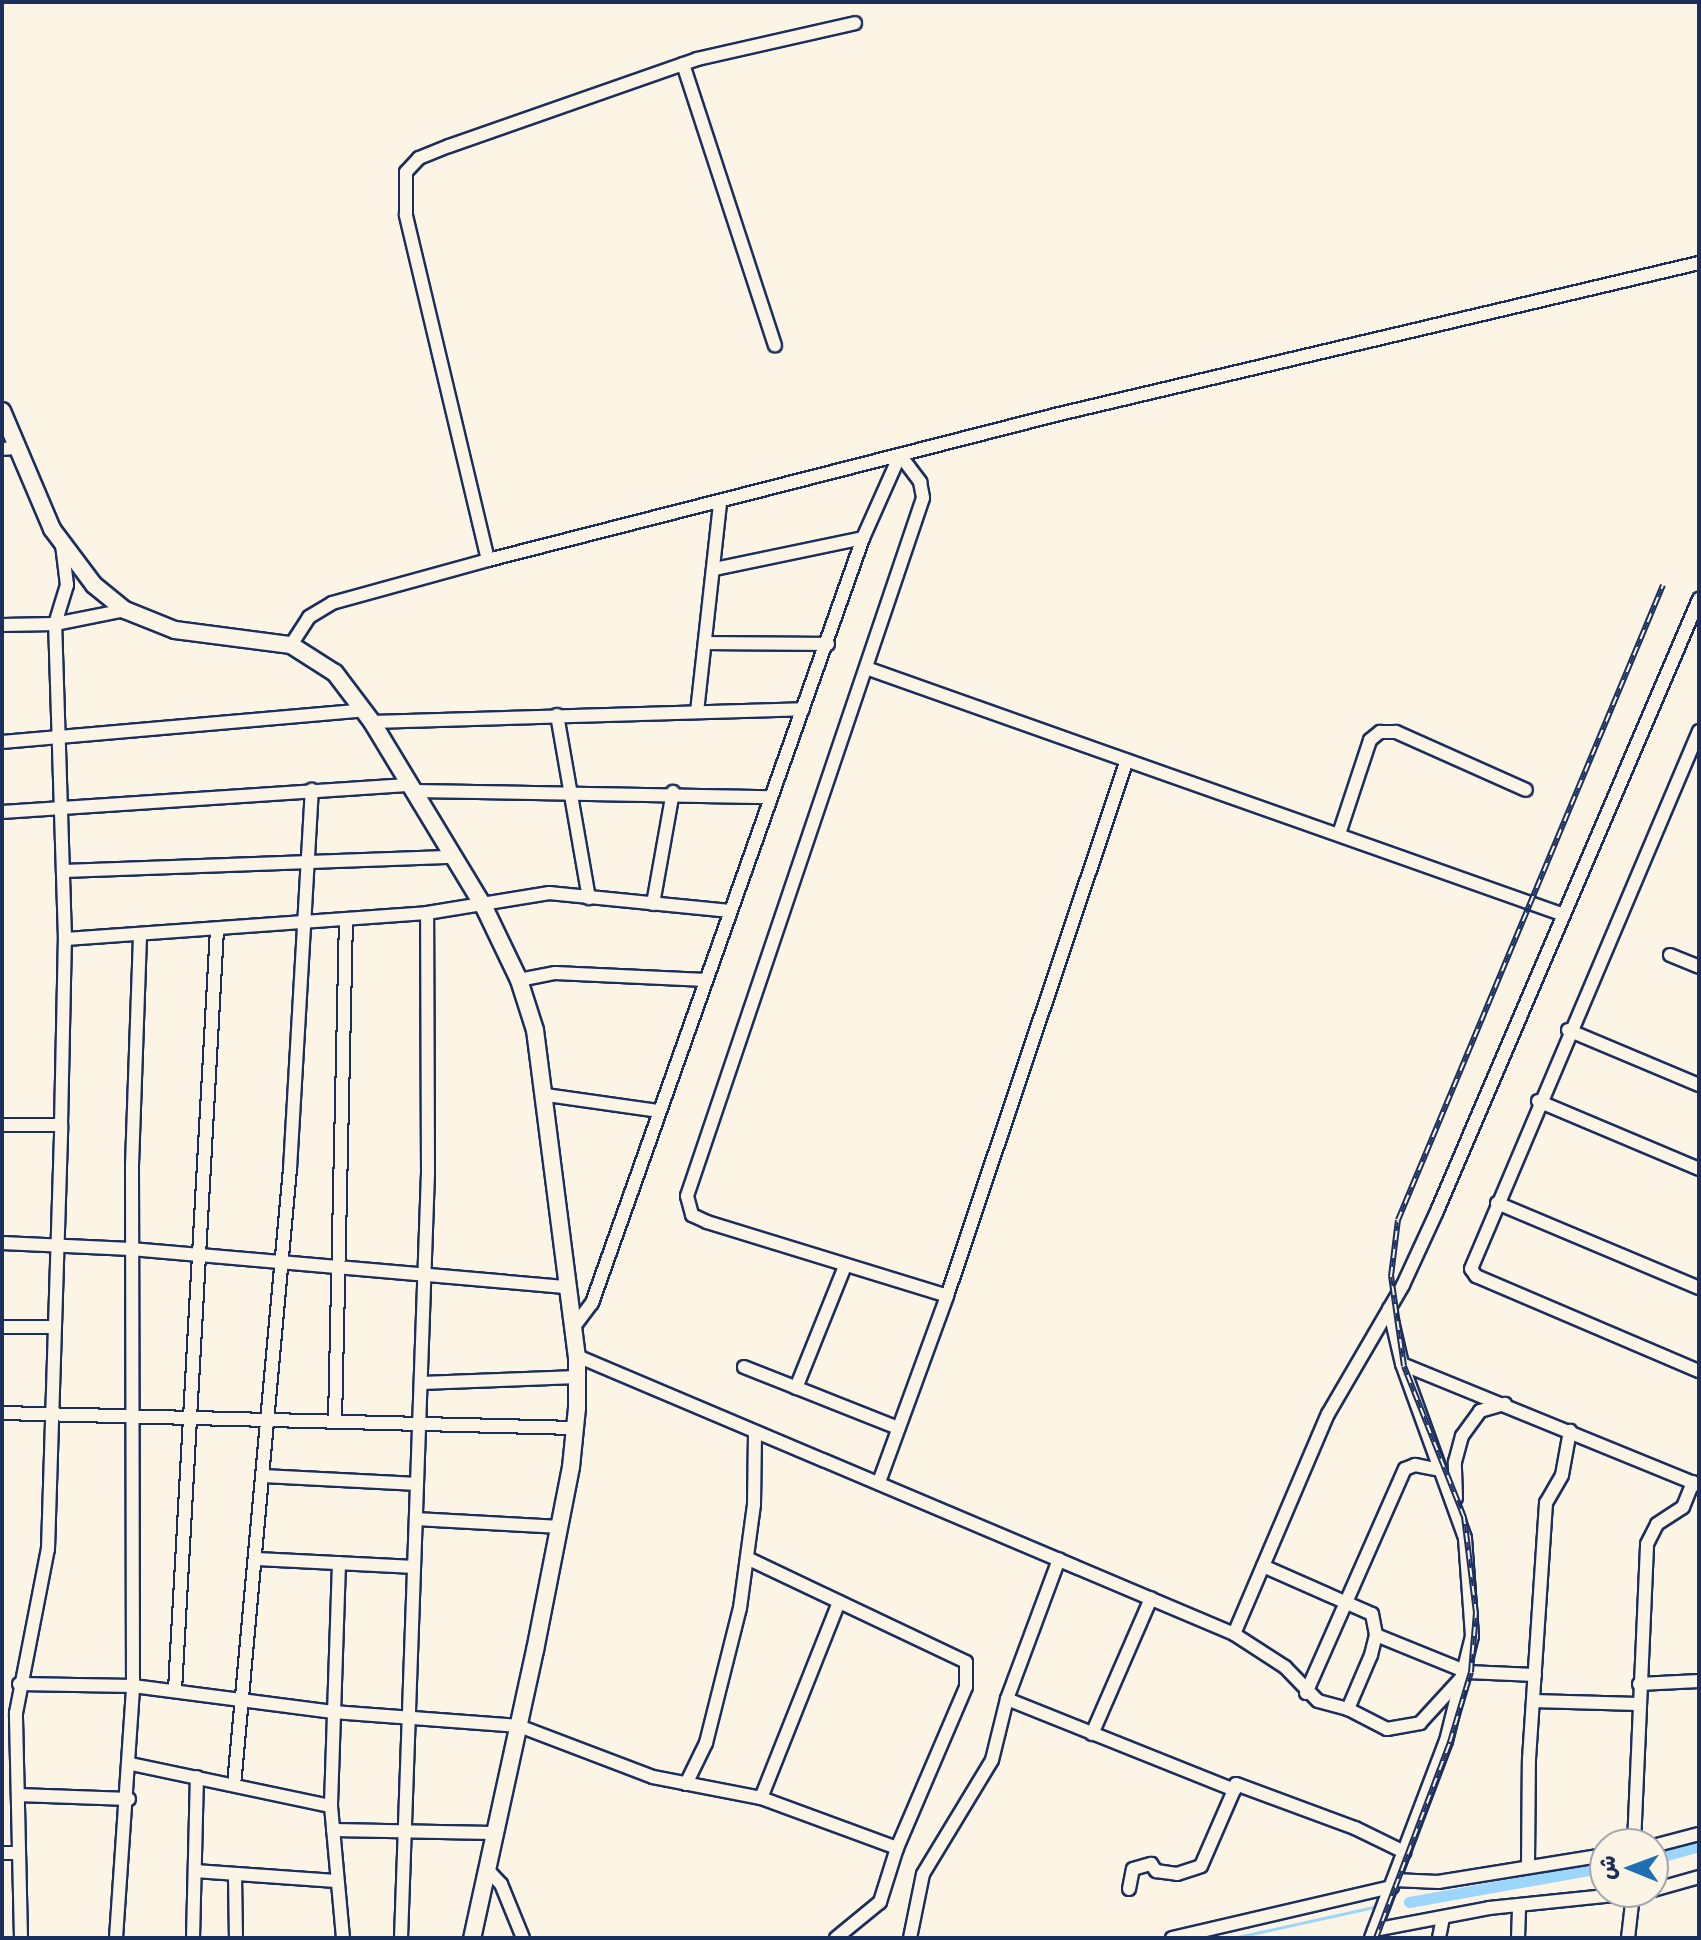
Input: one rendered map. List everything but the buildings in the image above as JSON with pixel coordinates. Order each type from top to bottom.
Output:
[{"type":"street","points":[[488,560],[406,215],[406,172],[419,158],[449,146],[683,64],[855,23]]},
{"type":"street","points":[[683,64],[775,345]]},
{"type":"street","points":[[291,645],[309,617],[332,603],[488,560],[900,455],[1699,263]]},
{"type":"street","points":[[2,411],[9,448],[40,510],[62,545],[94,585],[125,610],[175,630],[291,645],[335,673],[368,716],[484,907],[519,980],[535,1030],[546,1095],[577,1356],[575,1428],[559,1527],[519,1726],[472,1938]]},
{"type":"street","points":[[573,1328],[592,1303],[828,644],[863,538],[900,455]]},
{"type":"street","points":[[900,455],[920,482],[923,498],[869,669],[687,1196],[689,1210],[698,1219],[947,1296]]},
{"type":"street","points":[[697,712],[707,643],[720,502]]},
{"type":"street","points":[[715,569],[863,538]]},
{"type":"street","points":[[21,1938],[18,1795],[9,1736],[48,1549],[65,939],[55,624],[67,585],[62,545]]},
{"type":"street","points":[[1234,1634],[1328,1414],[1389,1308],[1564,915],[1699,599]]},
{"type":"street","points":[[2,625],[55,624],[125,610]]},
{"type":"street","points":[[707,643],[828,644]]},
{"type":"street","points":[[869,669],[1564,915]]},
{"type":"street","points":[[2,742],[368,716],[803,709]]},
{"type":"street","points":[[557,715],[589,898]]},
{"type":"street","points":[[1699,731],[1568,1030],[1472,1261],[1476,1276],[1699,1371]]},
{"type":"street","points":[[1339,834],[1370,740],[1380,732],[1396,732],[1526,790]]},
{"type":"street","points":[[879,1482],[947,1296],[1127,760]]},
{"type":"street","points":[[2,812],[312,790],[412,788],[673,792],[771,797]]},
{"type":"street","points":[[234,1785],[258,1559],[282,1261],[312,790]]},
{"type":"street","points":[[653,904],[673,792]]},
{"type":"street","points":[[63,871],[454,857]]},
{"type":"street","points":[[65,939],[427,913],[484,907],[549,893],[730,911]]},
{"type":"street","points":[[401,1938],[412,1719],[414,1567],[428,1173],[427,913]]},
{"type":"street","points":[[335,1422],[346,919]]},
{"type":"street","points":[[175,1690],[194,1418],[217,929]]},
{"type":"street","points":[[116,1938],[129,1799],[133,1686],[131,1249],[140,934]]},
{"type":"street","points":[[1670,955],[1699,967]]},
{"type":"street","points":[[519,980],[555,973],[706,980]]},
{"type":"street","points":[[1568,1030],[1699,1085]]},
{"type":"street","points":[[546,1095],[659,1111]]},
{"type":"street","points":[[1538,1101],[1699,1169]]},
{"type":"street","points":[[2,1125],[61,1125]]},
{"type":"street","points":[[1497,1203],[1699,1288]]},
{"type":"street","points":[[2,1243],[131,1249],[567,1287]]},
{"type":"street","points":[[796,1388],[845,1266]]},
{"type":"street","points":[[1389,1308],[1402,1364],[1440,1470],[1456,1505]]},
{"type":"street","points":[[2,1327],[52,1327]]},
{"type":"street","points":[[577,1356],[1234,1634],[1285,1667],[1306,1693],[1348,1709],[1387,1729],[1409,1728],[1431,1713],[1467,1672]]},
{"type":"street","points":[[1402,1364],[1696,1484],[1683,1507],[1657,1524],[1647,1544],[1634,1828]]},
{"type":"street","points":[[744,1367],[898,1428]]},
{"type":"street","points":[[421,1383],[578,1377]]},
{"type":"street","points":[[1373,1934],[1467,1672],[1473,1599],[1456,1505],[1455,1462],[1462,1436],[1480,1411],[1505,1404]]},
{"type":"street","points":[[2,1413],[575,1428]]},
{"type":"street","points":[[1528,1865],[1533,1701],[1546,1503],[1562,1475],[1570,1431]]},
{"type":"street","points":[[686,1784],[706,1743],[749,1559],[755,1432]]},
{"type":"street","points":[[1306,1693],[1349,1605],[1405,1469],[1415,1465],[1440,1470]]},
{"type":"street","points":[[264,1476],[417,1484]]},
{"type":"street","points":[[417,1519],[559,1527]]},
{"type":"street","points":[[258,1559],[414,1567]]},
{"type":"street","points":[[749,1559],[966,1662],[966,1687],[897,1848],[880,1902],[836,1938]]},
{"type":"street","points":[[910,1938],[923,1874],[992,1760],[1007,1699],[1059,1559]]},
{"type":"street","points":[[339,1563],[331,1806],[343,1938]]},
{"type":"street","points":[[1263,1566],[1372,1614],[1376,1635],[1348,1709]]},
{"type":"street","points":[[1092,1734],[1151,1598]]},
{"type":"street","points":[[761,1798],[839,1602]]},
{"type":"street","points":[[1376,1635],[1467,1672],[1535,1675]]},
{"type":"street","points":[[1639,1684],[1699,1681]]},
{"type":"street","points":[[19,1684],[133,1686],[333,1712],[519,1726],[653,1777],[761,1798],[897,1848]]},
{"type":"street","points":[[1007,1699],[1234,1790]]},
{"type":"street","points":[[1533,1701],[1638,1704]]},
{"type":"street","points":[[131,1764],[331,1806]]},
{"type":"street","points":[[193,1938],[197,1777]]},
{"type":"street","points":[[1129,1889],[1133,1869],[1151,1864],[1156,1871],[1177,1874],[1201,1866],[1236,1784],[1404,1852]]},
{"type":"street","points":[[18,1795],[129,1799]]},
{"type":"street","points":[[333,1830],[408,1828],[493,1833]]},
{"type":"street","points":[[1669,1842],[1699,1834]]},
{"type":"street","points":[[2,1853],[18,1853]]},
{"type":"street","points":[[1172,1938],[1393,1883],[1438,1882],[1589,1857]]},
{"type":"street","points":[[486,1868],[501,1884],[523,1938]]},
{"type":"street","points":[[195,1871],[336,1881]]},
{"type":"street","points":[[235,1876],[236,1938]]},
{"type":"street","points":[[1669,1885],[1699,1877]]},
{"type":"street","points":[[1373,1934],[1443,1917],[1589,1899]]},
{"type":"street","points":[[1518,1938],[1519,1905]]},
{"type":"street","points":[[1628,1938],[1636,1908]]},
{"type":"street","points":[[1439,1938],[1443,1917]]},
{"type":"waterway","points":[[1669,1854],[1699,1846]]},
{"type":"waterway","points":[[1409,1902],[1589,1870]]},
{"type":"waterway","points":[[1233,1938],[1374,1907]]},
{"type":"railway","points":[[1376,1938],[1450,1742],[1471,1672],[1476,1613],[1464,1517],[1404,1366],[1391,1276],[1398,1220],[1663,585]]}]
